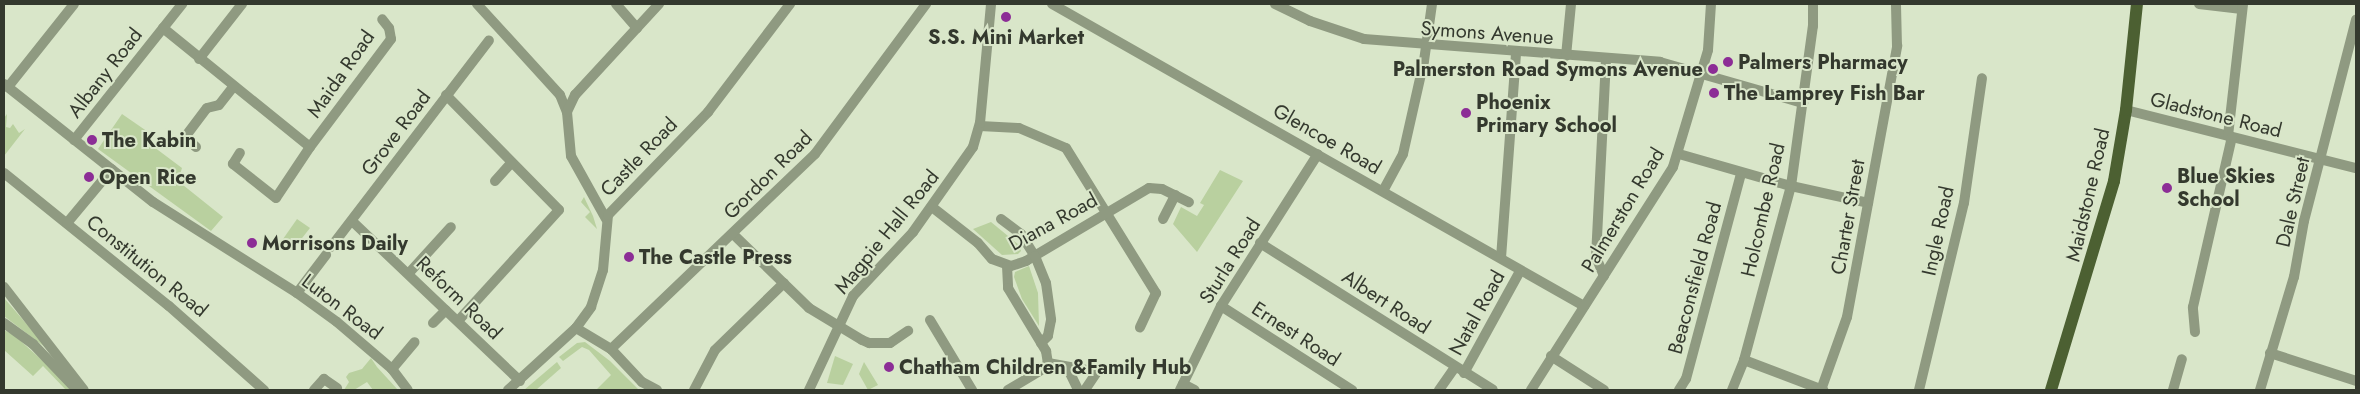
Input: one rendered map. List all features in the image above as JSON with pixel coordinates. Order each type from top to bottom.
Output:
[{"type":"main road","name":"Maidstone Road","points":[[2051,390],[2107,208],[2126,110],[2137,4]]},
{"type":"street","points":[[6,86],[74,4]]},
{"type":"street","name":"Albany Road","points":[[74,140],[182,4]]},
{"type":"street","points":[[199,58],[242,4]]},
{"type":"street","points":[[478,4],[560,96],[568,112],[571,156],[606,219]]},
{"type":"street","points":[[616,4],[637,28]]},
{"type":"street","points":[[568,112],[575,95],[659,4]]},
{"type":"street","name":"Castle Road","points":[[508,390],[576,328],[591,307],[599,287],[604,259],[606,219],[708,112],[790,4]]},
{"type":"street","name":"Gordon Road","points":[[611,349],[733,234],[825,143],[926,4]]},
{"type":"street","name":"Magpie Hall Road","points":[[809,390],[853,296],[932,207],[965,161],[980,126],[991,4]]},
{"type":"street","name":"Glencoe Road","points":[[1052,4],[1584,306]]},
{"type":"street","name":"Symons Avenue","points":[[1275,4],[1310,21],[1364,39],[1426,46],[1660,62],[1803,103]]},
{"type":"street","points":[[1382,191],[1403,154],[1426,46],[1432,4]]},
{"type":"street","points":[[1566,56],[1572,4]]},
{"type":"street","name":"Palmerston Road","points":[[1531,390],[1551,356],[1660,190],[1679,154],[1711,35],[1711,4]]},
{"type":"street","name":"Holcombe Road","points":[[1732,390],[1744,360],[1789,185],[1803,103],[1813,4]]},
{"type":"street","name":"Charter Street","points":[[1822,390],[1847,317],[1897,46],[1896,4]]},
{"type":"street","points":[[2196,332],[2193,307],[2230,136],[2242,6],[2199,4]]},
{"type":"street","name":"Maida Road","points":[[240,153],[233,164],[276,198],[310,147],[391,39],[389,28],[382,19]]},
{"type":"street","name":"Dale Street","points":[[2260,390],[2294,277],[2356,20]]},
{"type":"street","name":"Maida Road","points":[[164,28],[310,147]]},
{"type":"street","name":"Grove Road","points":[[297,293],[489,40]]},
{"type":"street","points":[[1501,258],[1516,52]]},
{"type":"street","points":[[1604,276],[1596,257],[1606,59]]},
{"type":"street","name":"Ingle Road","points":[[1919,390],[1964,203],[1982,78]]},
{"type":"street","name":"Luton Road","points":[[6,86],[74,140],[190,227],[297,293],[392,369],[408,390]]},
{"type":"street","points":[[196,147],[185,136],[206,108],[219,105],[234,86]]},
{"type":"street","points":[[446,96],[559,210],[458,321]]},
{"type":"street","name":"Gladstone Road","points":[[2126,110],[2356,168]]},
{"type":"street","points":[[980,126],[1025,129],[1066,148],[1156,293],[1140,328]]},
{"type":"street","name":"Sturla Road","points":[[1182,387],[1221,306],[1318,154]]},
{"type":"street","points":[[1679,154],[1741,174],[1868,203]]},
{"type":"street","points":[[495,181],[511,163]]},
{"type":"street","points":[[67,223],[112,169]]},
{"type":"street","name":"Constitution Road","points":[[4,173],[235,361],[264,390]]},
{"type":"street","name":"Beaconsfield Road","points":[[1679,390],[1686,379],[1741,174]]},
{"type":"street","name":"Diana Road","points":[[932,207],[978,242],[992,259],[1008,266],[1020,264],[1035,256],[1149,188],[1162,188],[1189,202]]},
{"type":"street","points":[[1163,219],[1175,195]]},
{"type":"street","points":[[1001,219],[1021,234],[1035,256],[1046,283],[1051,311],[1050,332],[1041,343]]},
{"type":"street","name":"Reform Road","points":[[352,221],[409,273],[520,381]]},
{"type":"street","points":[[409,273],[452,226]]},
{"type":"street","points":[[733,234],[809,308],[838,326],[869,343],[890,343],[908,331]]},
{"type":"street","name":"Albert Road","points":[[1260,243],[1493,390]]},
{"type":"street","points":[[1008,266],[1009,290],[1041,343],[1048,363]]},
{"type":"street","name":"Natal Road","points":[[1439,390],[1459,370],[1520,271]]},
{"type":"street","points":[[694,390],[715,350],[784,283]]},
{"type":"street","points":[[4,286],[83,389]]},
{"type":"street","name":"Ernest Road","points":[[1221,306],[1352,390]]},
{"type":"street","points":[[433,323],[446,310]]},
{"type":"street","points":[[930,320],[972,390]]},
{"type":"street","points":[[4,324],[33,344],[76,389],[83,389]]},
{"type":"street","points":[[576,328],[611,349],[642,382],[656,390]]},
{"type":"street","points":[[392,369],[415,342]]},
{"type":"street","points":[[2270,353],[2356,381]]},
{"type":"street","points":[[1551,356],[1604,390]]},
{"type":"street","points":[[2173,390],[2182,359]]},
{"type":"street","points":[[1744,360],[1822,390]]},
{"type":"street","points":[[1048,363],[1067,367],[1077,366],[1098,372],[1085,390]]},
{"type":"street","points":[[1008,390],[1044,369],[1048,363]]},
{"type":"street","points":[[1067,367],[1078,390]]},
{"type":"street","points":[[314,390],[324,379],[337,388]]},
{"type":"street","points":[[1182,387],[1195,390]]},
{"type":"green space","points":[[7,114],[6,127],[10,128],[13,124],[19,133],[25,129],[4,156],[4,118]]},
{"type":"green space","points":[[122,114],[151,134],[146,141],[182,168],[178,181],[223,217],[211,231],[98,149]]},
{"type":"green space","points":[[1220,170],[1243,181],[1197,252],[1173,224],[1181,207],[1197,216],[1204,205],[1200,203]]},
{"type":"green space","points":[[584,197],[597,229],[585,217],[590,212],[581,202]]},
{"type":"green space","points":[[297,219],[310,228],[295,247],[283,239]]},
{"type":"green space","points":[[991,222],[1019,245],[1021,251],[1018,254],[1002,255],[973,229]]},
{"type":"green space","points":[[1029,266],[1038,293],[1039,326],[1022,299],[1014,277],[1015,272]]},
{"type":"green space","points":[[4,298],[50,351],[4,316]]},
{"type":"green space","points":[[4,330],[14,335],[75,390],[66,390],[43,366],[33,376],[4,350]]},
{"type":"green space","points":[[585,342],[610,361],[639,390],[596,390],[611,375],[589,350],[582,347],[563,361],[559,357],[577,343]]},
{"type":"green space","points":[[835,356],[853,364],[843,385],[827,383]]},
{"type":"green space","points":[[371,358],[398,390],[373,390],[367,382],[354,390],[344,390],[349,382],[346,377],[349,373],[362,369]]},
{"type":"green space","points":[[557,362],[561,368],[536,390],[524,390]]},
{"type":"green space","points":[[864,362],[878,385],[868,390],[859,374]]},
{"type":"place","name":"S.S. Mini Market","points":[[1006,17]]},
{"type":"place","name":"Palmers Pharmacy","points":[[1728,62]]},
{"type":"place","name":"Palmerston Road Symons Avenue","points":[[1713,69]]},
{"type":"place","name":"The Lamprey Fish Bar","points":[[1714,93]]},
{"type":"place","name":"Phoenix Primary School","points":[[1466,113]]},
{"type":"place","name":"The Kabin","points":[[92,140]]},
{"type":"place","name":"Open Rice","points":[[89,177]]},
{"type":"place","name":"Blue Skies School","points":[[2167,188]]},
{"type":"place","name":"Morrisons Daily","points":[[252,243]]},
{"type":"place","name":"The Castle Press","points":[[629,257]]},
{"type":"place","name":"Chatham Children &Family Hub","points":[[889,367]]}]
